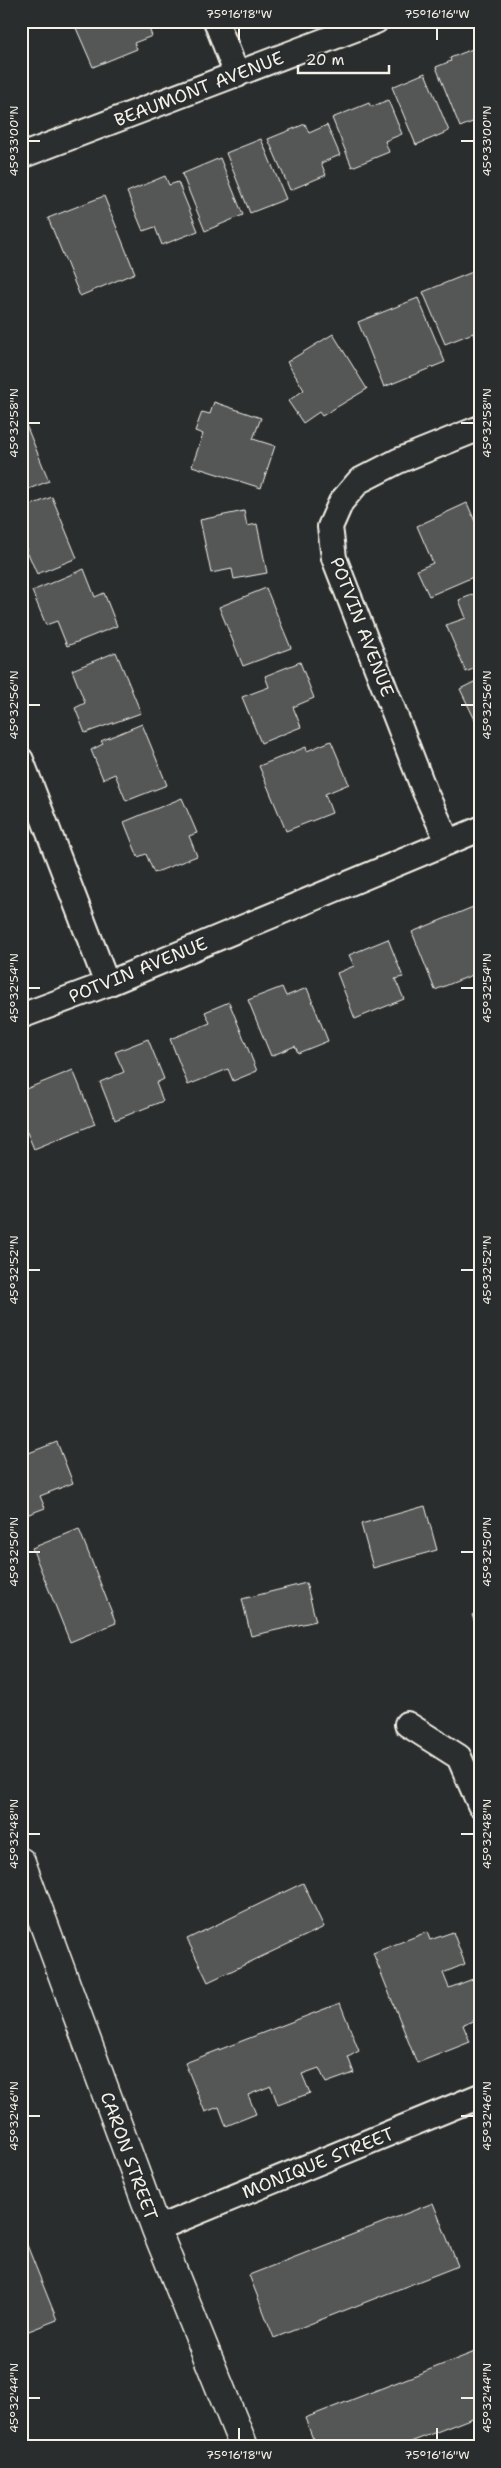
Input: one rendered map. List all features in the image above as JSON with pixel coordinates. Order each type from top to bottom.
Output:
[{"type":"street","points":[[216,21],[237,75]]},
{"type":"street","name":"BEAUMONT AVENUE","points":[[21,156],[376,21]]},
{"type":"street","name":"POTVIN AVENUE","points":[[448,842],[425,792],[334,558],[330,527],[341,502],[359,482],[398,461],[480,428]]},
{"type":"street","points":[[21,760],[107,984]]},
{"type":"street","name":"POTVIN AVENUE","points":[[21,1016],[107,984],[480,829]]},
{"type":"street","points":[[407,1724],[459,1758],[480,1805]]},
{"type":"street","name":"CARON STREET","points":[[21,1862],[156,2229],[244,2447]]},
{"type":"street","name":"MONIQUE STREET","points":[[156,2229],[480,2096]]},
{"type":"building","points":[[92,21],[146,21],[152,36],[134,43],[137,49],[93,67],[76,28]]},
{"type":"building","points":[[480,46],[480,119],[460,127],[436,67],[451,61],[450,58]]},
{"type":"building","points":[[425,73],[449,131],[416,145],[392,87]]},
{"type":"building","points":[[388,100],[402,134],[385,141],[389,152],[352,167],[332,118],[369,103],[371,107]]},
{"type":"building","points":[[305,124],[309,133],[327,125],[340,155],[321,163],[326,175],[290,190],[268,139]]},
{"type":"building","points":[[261,139],[286,199],[250,213],[226,153]]},
{"type":"building","points":[[220,158],[243,215],[205,231],[182,174]]},
{"type":"building","points":[[165,176],[169,185],[178,182],[198,231],[162,245],[155,227],[143,231],[127,192]]},
{"type":"building","points":[[104,196],[135,273],[80,296],[48,218]]},
{"type":"building","points":[[480,269],[480,349],[473,333],[445,344],[423,292]]},
{"type":"building","points":[[418,298],[445,362],[384,387],[358,322]]},
{"type":"building","points":[[333,334],[367,389],[322,416],[319,412],[303,423],[288,401],[304,390],[287,362]]},
{"type":"building","points":[[214,402],[261,418],[253,439],[275,446],[261,488],[192,466],[203,434],[195,431],[202,412],[210,414]]},
{"type":"building","points":[[24,420],[49,481],[21,492],[21,421]]},
{"type":"building","points":[[52,497],[77,558],[37,574],[24,544],[21,546],[21,509]]},
{"type":"building","points":[[467,503],[480,533],[480,574],[429,596],[417,570],[433,563],[417,526]]},
{"type":"building","points":[[244,511],[247,526],[257,524],[267,573],[234,579],[232,569],[211,573],[200,520]]},
{"type":"building","points":[[84,569],[95,597],[104,593],[117,626],[67,646],[57,621],[46,625],[32,591]]},
{"type":"building","points":[[266,588],[291,648],[243,666],[219,607]]},
{"type":"building","points":[[480,592],[480,666],[466,672],[446,625],[466,618],[459,600]]},
{"type":"building","points":[[116,652],[141,713],[85,733],[75,708],[85,703],[72,670]]},
{"type":"building","points":[[300,662],[314,698],[293,707],[301,727],[261,743],[242,697],[269,687],[265,676]]},
{"type":"building","points":[[480,679],[480,730],[460,689]]},
{"type":"building","points":[[142,724],[167,785],[126,801],[115,774],[103,779],[91,750],[103,744],[101,741]]},
{"type":"building","points":[[331,741],[349,784],[325,794],[332,813],[286,831],[259,766],[306,747],[307,751]]},
{"type":"building","points":[[182,798],[197,833],[189,836],[197,856],[154,873],[146,854],[138,857],[124,822]]},
{"type":"building","points":[[478,905],[480,911],[480,945],[477,946],[480,953],[480,972],[435,990],[412,932]]},
{"type":"building","points":[[388,939],[403,977],[395,979],[404,999],[355,1019],[337,973],[354,966],[349,955]]},
{"type":"building","points":[[282,987],[286,996],[307,988],[328,1041],[298,1053],[295,1046],[271,1056],[248,1000]]},
{"type":"building","points":[[229,1002],[257,1071],[233,1081],[228,1069],[188,1085],[170,1039],[210,1023],[205,1012]]},
{"type":"building","points":[[148,1039],[164,1079],[156,1083],[163,1101],[115,1120],[100,1082],[124,1072],[115,1052]]},
{"type":"building","points":[[73,1070],[95,1124],[34,1149],[21,1118],[21,1091]]},
{"type":"building","points":[[57,1442],[73,1483],[40,1496],[45,1508],[21,1517],[21,1456]]},
{"type":"building","points":[[425,1506],[437,1550],[373,1568],[361,1524]]},
{"type":"building","points":[[79,1529],[116,1623],[70,1642],[32,1548]]},
{"type":"building","points":[[306,1583],[316,1621],[251,1636],[242,1599]]},
{"type":"building","points":[[480,1610],[480,1636],[472,1615]]},
{"type":"building","points":[[303,1883],[324,1927],[208,1982],[187,1939]]},
{"type":"building","points":[[427,1932],[430,1940],[453,1932],[465,1964],[443,1973],[449,1988],[473,1979],[480,1998],[480,2018],[463,2025],[470,2042],[417,2063],[373,1953]]},
{"type":"building","points":[[340,2003],[359,2051],[348,2057],[354,2073],[326,2083],[319,2068],[302,2074],[310,2093],[278,2105],[271,2086],[248,2095],[256,2114],[226,2126],[219,2107],[205,2112],[185,2063]]},
{"type":"building","points":[[480,2182],[480,2199],[474,2184]]},
{"type":"building","points":[[433,2203],[458,2266],[274,2338],[249,2275]]},
{"type":"building","points":[[21,2230],[57,2320],[21,2334]]},
{"type":"building","points":[[480,2350],[480,2415],[398,2447],[316,2447],[305,2418]]}]
